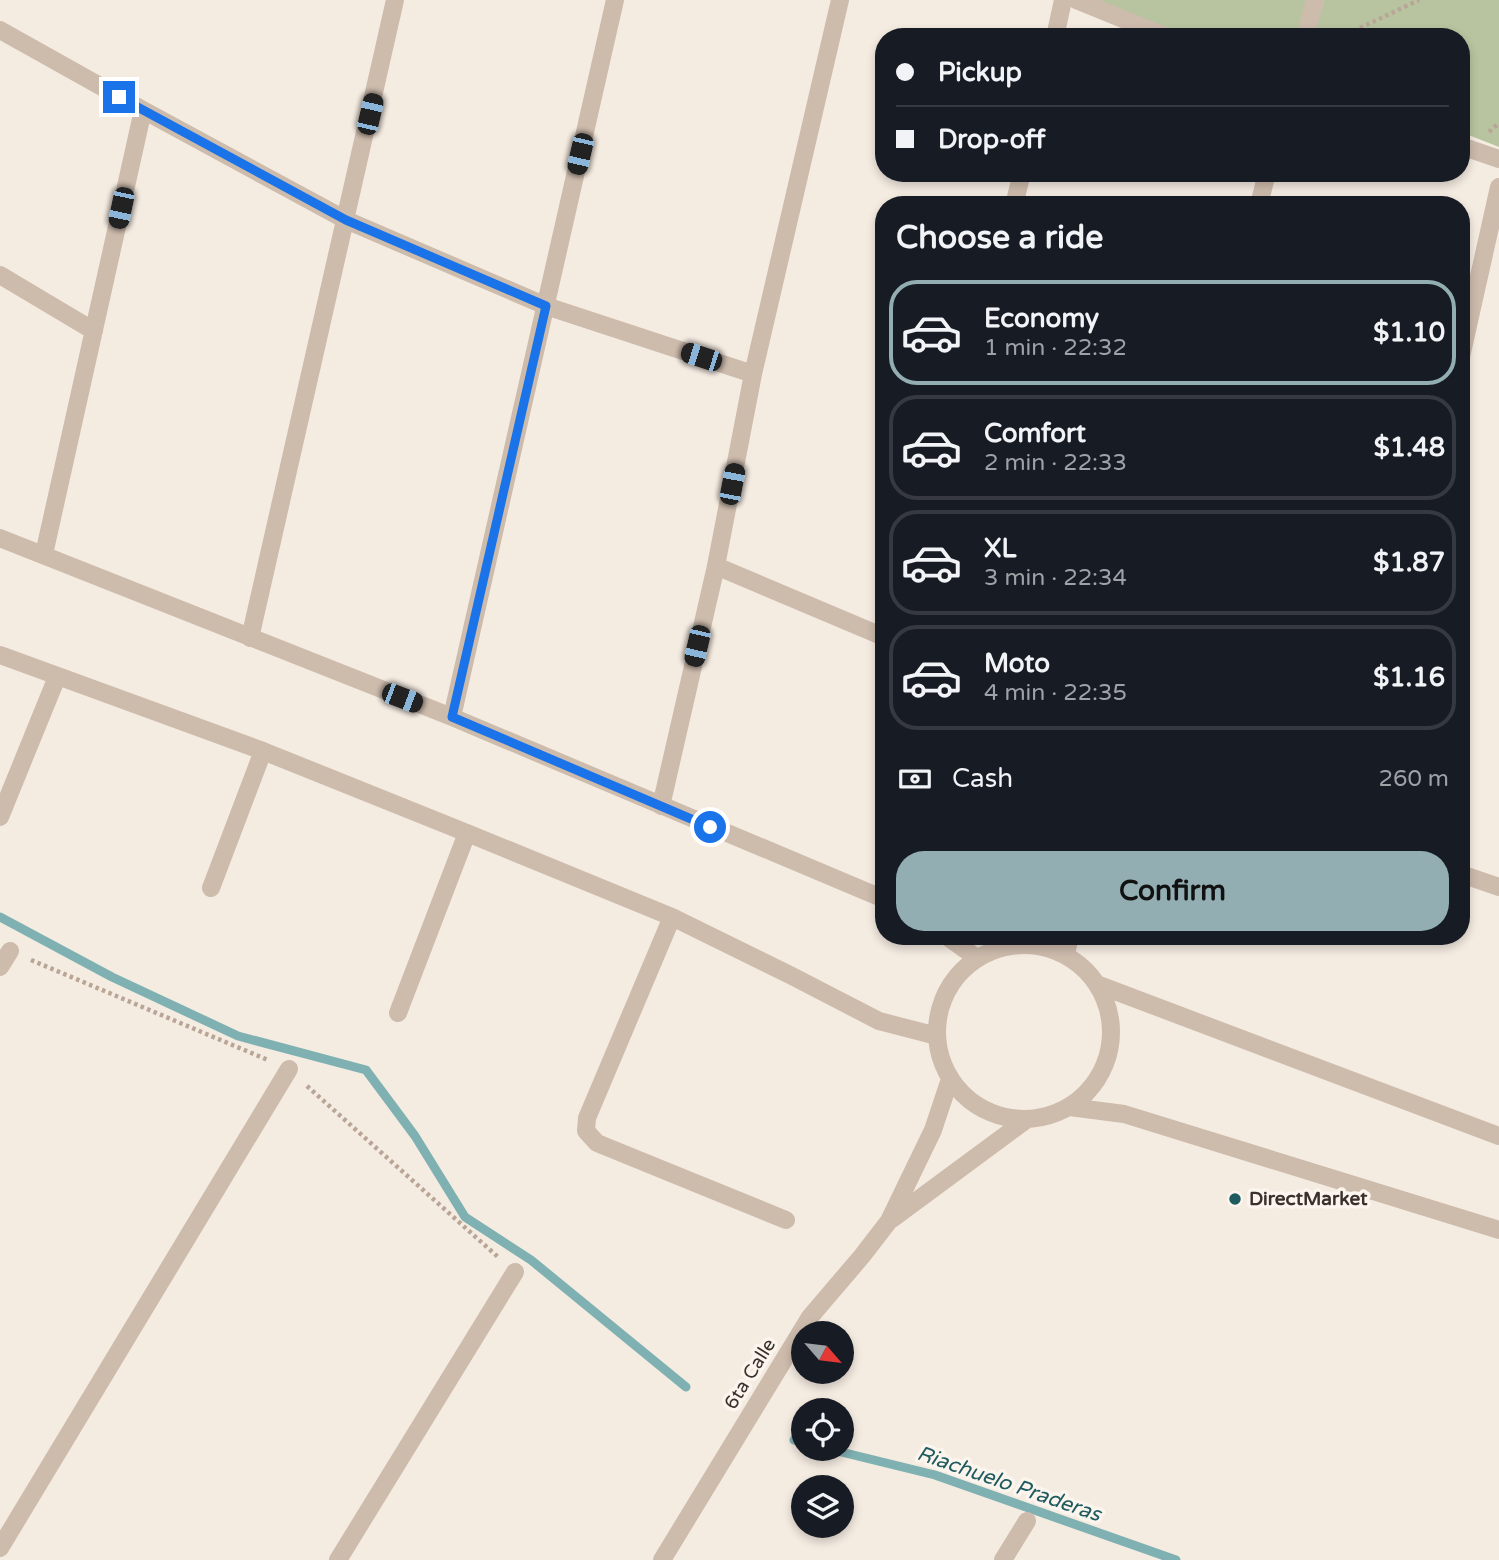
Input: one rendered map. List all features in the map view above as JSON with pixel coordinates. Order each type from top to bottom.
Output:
[{"type":"street","points":[[452,717],[615,0]]},
{"type":"street","points":[[661,806],[716,566],[753,374],[840,0]]},
{"type":"street","points":[[1057,28],[1063,0]]},
{"type":"street","points":[[1076,0],[1145,28]]},
{"type":"street","points":[[1307,28],[1315,0]]},
{"type":"street","points":[[250,638],[346,220],[389,3]]},
{"type":"street","points":[[0,30],[346,220],[546,306],[753,374]]},
{"type":"street","points":[[44,554],[143,110]]},
{"type":"street","points":[[1470,149],[1499,159]]},
{"type":"street","points":[[1470,317],[1499,187]]},
{"type":"street","points":[[0,275],[94,331]]},
{"type":"street","points":[[0,538],[452,717],[875,895]]},
{"type":"street","points":[[716,566],[875,632]]},
{"type":"street","points":[[0,655],[263,751],[467,833],[672,918],[879,1021],[937,1036]]},
{"type":"street","points":[[0,817],[57,677]]},
{"type":"street","points":[[211,888],[263,751]]},
{"type":"street","points":[[398,1013],[467,833]]},
{"type":"street","points":[[1470,877],[1499,887]]},
{"type":"street","points":[[672,918],[587,1118],[586,1131],[597,1143],[786,1220]]},
{"type":"street","points":[[959,945],[977,958]]},
{"type":"street","points":[[1036,945],[1066,954],[1084,968],[1099,985],[1111,1017],[1110,1052],[1095,1084],[1070,1107],[1049,1116],[1026,1120],[997,1116],[970,1101],[950,1079],[940,1058],[937,1036],[941,1005],[955,979],[977,958],[1006,946],[1036,945]]},
{"type":"street","points":[[1066,954],[1068,945]]},
{"type":"street","points":[[0,967],[9,951]]},
{"type":"street","points":[[1099,985],[1499,1136]]},
{"type":"street","points":[[0,1548],[289,1069]]},
{"type":"street","name":"6ta Calle","points":[[662,1560],[810,1317],[889,1221],[933,1130],[950,1079]]},
{"type":"street","points":[[1070,1107],[1124,1115],[1499,1230]]},
{"type":"street","name":"6ta Calle","points":[[889,1221],[1026,1120]]},
{"type":"street","points":[[338,1560],[515,1272]]},
{"type":"street","points":[[1003,1560],[1027,1521]]},
{"type":"path","points":[[1360,28],[1419,0]]},
{"type":"green space","points":[[1076,0],[1314,0],[1306,28],[1145,28]]},
{"type":"green space","points":[[1324,0],[1499,0],[1499,147],[1470,136],[1470,28],[1316,28]]},
{"type":"waterway","points":[[0,917],[112,977],[238,1036],[366,1070],[415,1136],[465,1217],[531,1260],[686,1387]]},
{"type":"waterway","name":"Riachuelo Praderas","points":[[854,1455],[935,1475],[1176,1560]]},
{"type":"place","name":"DirectMarket","points":[[1235,1199]]},
{"type":"route","points":[[119,97],[346,220],[546,306],[452,717],[710,827]]}]
